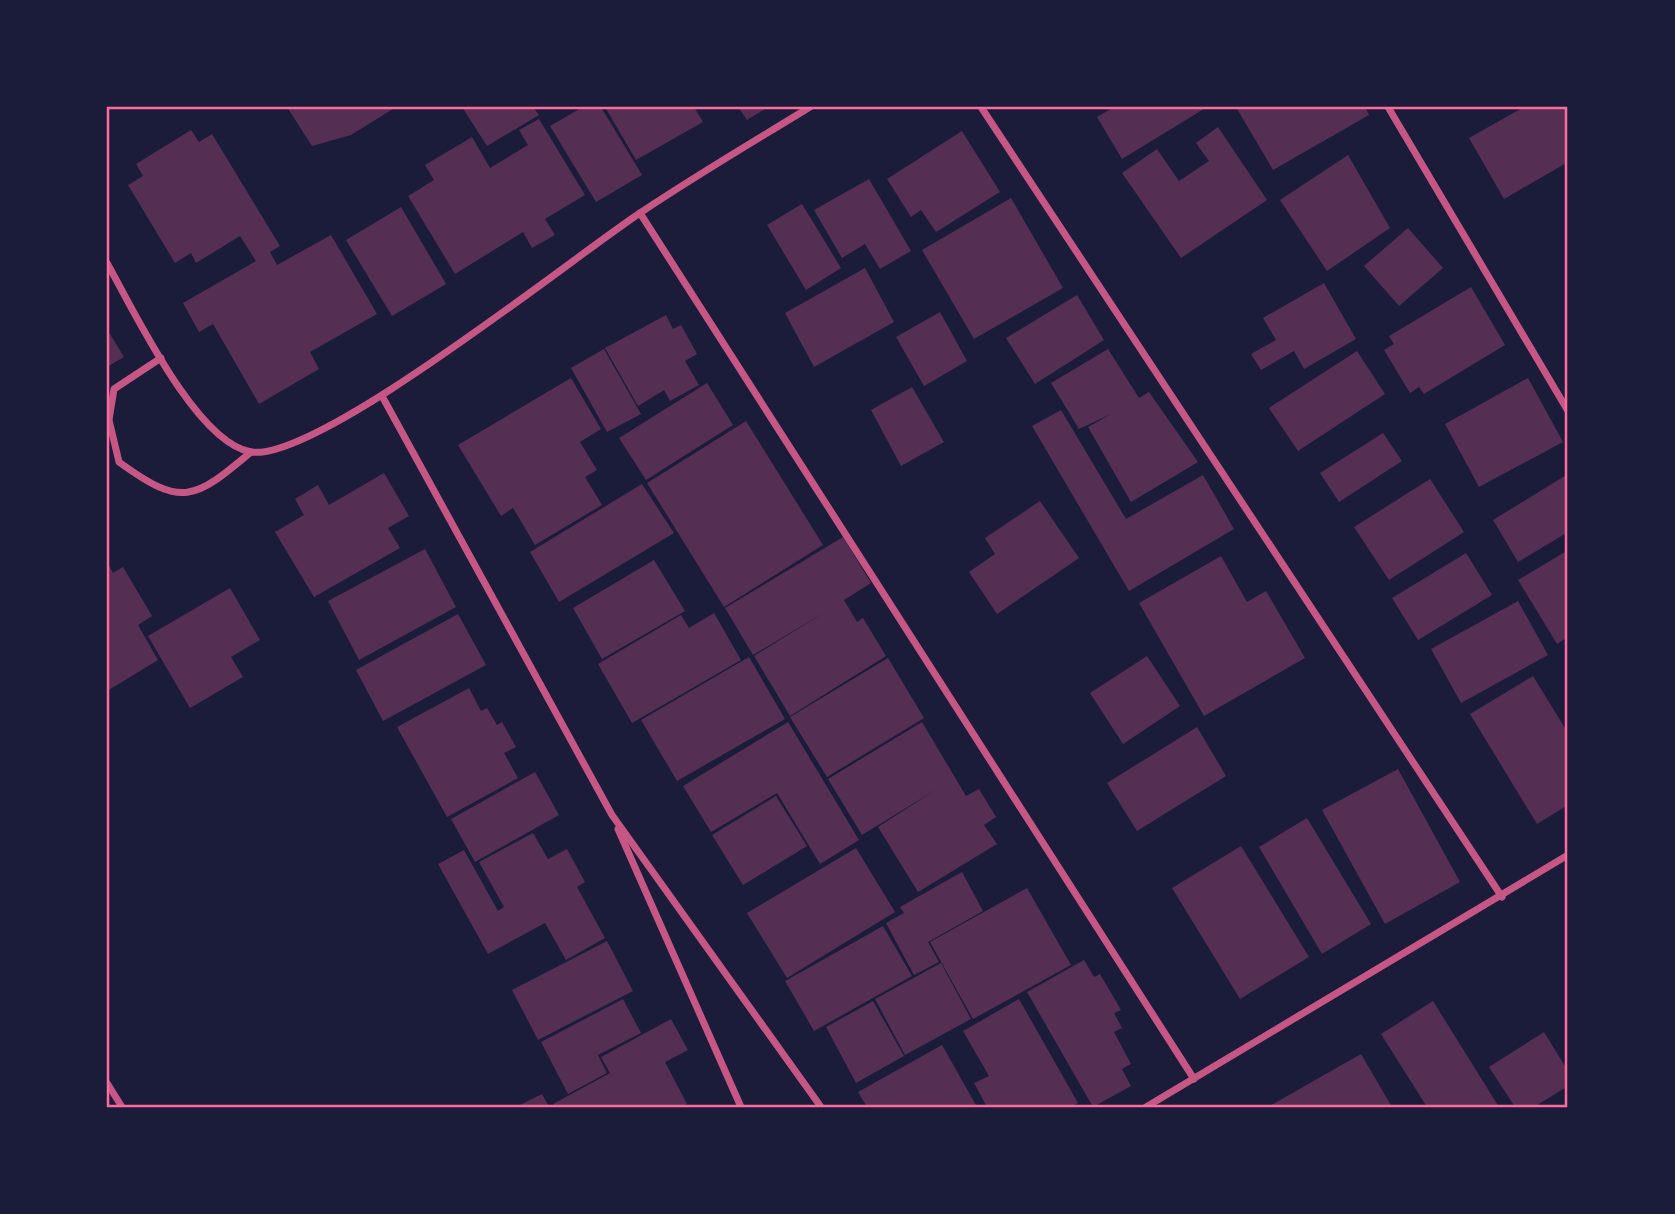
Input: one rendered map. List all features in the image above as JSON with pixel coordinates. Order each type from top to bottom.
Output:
[{"type":"street","points":[[107,263],[196,413],[223,439],[251,452],[281,448],[315,434],[382,396],[640,213],[810,107]]},
{"type":"street","points":[[981,107],[1502,897]]},
{"type":"street","points":[[1388,107],[1568,411]]},
{"type":"street","points":[[640,213],[1194,1079]]},
{"type":"street","points":[[161,358],[114,389],[109,420],[119,461],[150,484],[185,495],[212,485],[251,452]]},
{"type":"street","points":[[382,396],[612,815],[741,1107]]},
{"type":"street","points":[[612,815],[821,1107]]},
{"type":"street","points":[[1146,1107],[1502,897],[1568,855]]},
{"type":"street","points":[[107,1083],[122,1107]]},
{"type":"building","points":[[287,107],[396,107],[351,135],[312,146]]},
{"type":"building","points":[[462,107],[533,107],[539,115],[487,146]]},
{"type":"building","points":[[583,107],[601,107],[642,175],[596,202],[550,126]]},
{"type":"building","points":[[605,107],[694,107],[703,122],[636,160]]},
{"type":"building","points":[[738,107],[768,107],[747,120]]},
{"type":"building","points":[[1114,107],[1207,107],[1122,159],[1097,117]]},
{"type":"building","points":[[1236,107],[1365,107],[1369,115],[1273,170]]},
{"type":"building","points":[[1524,107],[1568,107],[1568,162],[1504,199],[1469,138]]},
{"type":"building","points":[[539,119],[585,195],[545,219],[555,235],[532,248],[523,232],[455,274],[408,196],[434,180],[425,165],[472,137],[490,168],[528,145],[519,130]]},
{"type":"building","points":[[1218,127],[1267,200],[1181,258],[1122,173],[1157,149],[1179,181],[1209,161],[1196,143]]},
{"type":"building","points":[[191,130],[199,142],[212,134],[280,246],[270,252],[277,265],[331,235],[377,314],[310,352],[319,369],[259,404],[213,324],[199,332],[183,303],[256,261],[240,236],[196,263],[191,253],[175,263],[128,185],[143,176],[136,164]]},
{"type":"building","points":[[962,131],[1000,192],[936,232],[921,210],[911,217],[887,179]]},
{"type":"building","points":[[1348,155],[1390,228],[1327,271],[1280,200]]},
{"type":"building","points":[[869,179],[911,251],[880,269],[865,244],[842,258],[814,210]]},
{"type":"building","points":[[1011,198],[1063,288],[974,339],[922,250]]},
{"type":"building","points":[[802,204],[841,268],[806,290],[767,225]]},
{"type":"building","points":[[401,207],[446,284],[392,316],[346,240]]},
{"type":"building","points":[[1408,228],[1443,268],[1399,306],[1364,266]]},
{"type":"building","points":[[865,268],[894,322],[814,367],[785,313]]},
{"type":"building","points":[[1324,283],[1356,339],[1304,369],[1294,351],[1261,370],[1251,354],[1276,340],[1263,318]]},
{"type":"building","points":[[1471,287],[1505,345],[1424,394],[1419,387],[1410,393],[1384,350],[1394,344],[1389,336]]},
{"type":"building","points":[[1077,295],[1104,340],[1035,384],[1006,338]]},
{"type":"building","points":[[940,312],[967,361],[924,386],[896,337]]},
{"type":"building","points":[[666,315],[673,329],[681,325],[697,354],[685,361],[699,385],[670,401],[664,390],[638,406],[605,348]]},
{"type":"building","points":[[107,329],[124,357],[107,367]]},
{"type":"building","points":[[604,349],[641,414],[607,432],[571,368]]},
{"type":"building","points":[[1108,349],[1139,398],[1149,392],[1198,462],[1131,502],[1088,427],[1111,414],[1079,429],[1051,383]]},
{"type":"building","points":[[1357,351],[1385,394],[1298,451],[1269,408]]},
{"type":"building","points":[[571,378],[601,429],[580,442],[597,470],[585,477],[602,505],[535,545],[513,508],[501,516],[458,445]]},
{"type":"building","points":[[1528,378],[1563,442],[1479,487],[1445,424]]},
{"type":"building","points":[[707,383],[733,425],[646,480],[619,438]]},
{"type":"building","points":[[912,387],[944,442],[901,466],[871,410]]},
{"type":"building","points":[[1061,410],[1126,519],[1203,475],[1234,529],[1129,591],[1032,426]]},
{"type":"building","points":[[746,421],[823,545],[724,607],[647,483]]},
{"type":"building","points":[[1383,433],[1402,461],[1339,502],[1320,473]]},
{"type":"building","points":[[384,473],[409,516],[388,528],[400,548],[314,597],[275,532],[304,515],[295,499],[318,485],[329,505]]},
{"type":"building","points":[[1568,474],[1568,532],[1518,562],[1493,520]]},
{"type":"building","points":[[1430,479],[1464,532],[1389,580],[1354,527]]},
{"type":"building","points":[[642,484],[674,533],[559,602],[530,552]]},
{"type":"building","points":[[1040,501],[1079,558],[997,614],[969,572],[995,554],[985,538]]},
{"type":"building","points":[[843,537],[871,583],[844,600],[857,622],[863,618],[886,656],[790,716],[754,656],[825,612],[753,655],[725,608]]},
{"type":"building","points":[[425,549],[456,607],[359,660],[328,601]]},
{"type":"building","points":[[1568,550],[1568,637],[1557,644],[1518,580]]},
{"type":"building","points":[[1466,553],[1492,595],[1418,640],[1392,598]]},
{"type":"building","points":[[1221,556],[1247,602],[1266,591],[1305,658],[1204,716],[1139,603]]},
{"type":"building","points":[[654,560],[685,611],[602,659],[573,608]]},
{"type":"building","points":[[107,562],[113,573],[123,567],[152,616],[138,625],[158,660],[107,691]]},
{"type":"building","points":[[230,588],[260,640],[231,657],[243,677],[190,708],[148,636]]},
{"type":"building","points":[[1518,601],[1548,655],[1461,703],[1431,649]]},
{"type":"building","points":[[714,613],[741,660],[632,723],[598,664],[681,615],[689,628]]},
{"type":"building","points":[[458,614],[486,665],[383,721],[356,670]]},
{"type":"building","points":[[1147,656],[1180,706],[1123,744],[1090,693]]},
{"type":"building","points":[[749,657],[785,719],[677,781],[641,720]]},
{"type":"building","points":[[888,658],[924,718],[827,777],[790,717]]},
{"type":"building","points":[[1533,676],[1568,733],[1568,805],[1537,824],[1470,714]]},
{"type":"building","points":[[469,688],[481,711],[487,708],[497,725],[502,722],[516,747],[504,753],[518,778],[447,817],[397,727]]},
{"type":"building","points":[[788,722],[859,840],[820,864],[777,793],[711,832],[683,786]]},
{"type":"building","points":[[922,722],[966,796],[979,789],[996,817],[984,825],[997,844],[918,892],[878,827],[937,789],[862,835],[828,779]]},
{"type":"building","points":[[1197,727],[1226,776],[1137,831],[1107,783]]},
{"type":"building","points":[[1398,769],[1460,882],[1385,924],[1322,810]]},
{"type":"building","points":[[535,772],[559,815],[475,862],[451,819]]},
{"type":"building","points":[[776,796],[807,846],[743,885],[712,835]]},
{"type":"building","points":[[1307,818],[1371,924],[1322,954],[1259,847]]},
{"type":"building","points":[[533,833],[548,859],[567,849],[585,882],[577,887],[605,938],[566,960],[545,923],[488,954],[438,864],[464,850],[498,911],[504,907],[479,862]]},
{"type":"building","points":[[1241,846],[1309,957],[1240,999],[1172,888]]},
{"type":"building","points":[[856,848],[895,912],[787,978],[747,913]]},
{"type":"building","points":[[962,872],[983,911],[928,942],[939,962],[914,975],[886,923],[904,913],[900,907]]},
{"type":"building","points":[[1027,888],[1071,965],[973,1019],[930,942]]},
{"type":"building","points":[[883,926],[912,976],[814,1031],[785,981]]},
{"type":"building","points":[[607,941],[633,991],[538,1040],[512,990]]},
{"type":"building","points":[[1084,960],[1094,977],[1100,974],[1121,1010],[1114,1013],[1122,1028],[1114,1032],[1131,1064],[1122,1069],[1131,1086],[1093,1107],[1027,992]]},
{"type":"building","points":[[941,963],[971,1019],[905,1055],[875,999]]},
{"type":"building","points":[[623,999],[641,1033],[598,1055],[607,1073],[568,1094],[541,1042]]},
{"type":"building","points":[[1019,999],[1078,1103],[1071,1107],[987,1107],[974,1083],[989,1076],[963,1031]]},
{"type":"building","points":[[873,1001],[904,1056],[856,1083],[826,1027]]},
{"type":"building","points":[[1433,1001],[1499,1107],[1427,1107],[1381,1034]]},
{"type":"building","points":[[671,1019],[688,1050],[665,1062],[687,1104],[681,1107],[555,1107],[553,1104],[610,1073],[601,1057]]},
{"type":"building","points":[[1544,1032],[1568,1071],[1568,1086],[1534,1107],[1515,1107],[1489,1067]]},
{"type":"building","points":[[942,1045],[977,1107],[867,1107],[858,1092]]},
{"type":"building","points":[[1361,1054],[1392,1107],[1268,1107]]},
{"type":"building","points":[[542,1094],[549,1107],[516,1107]]}]
